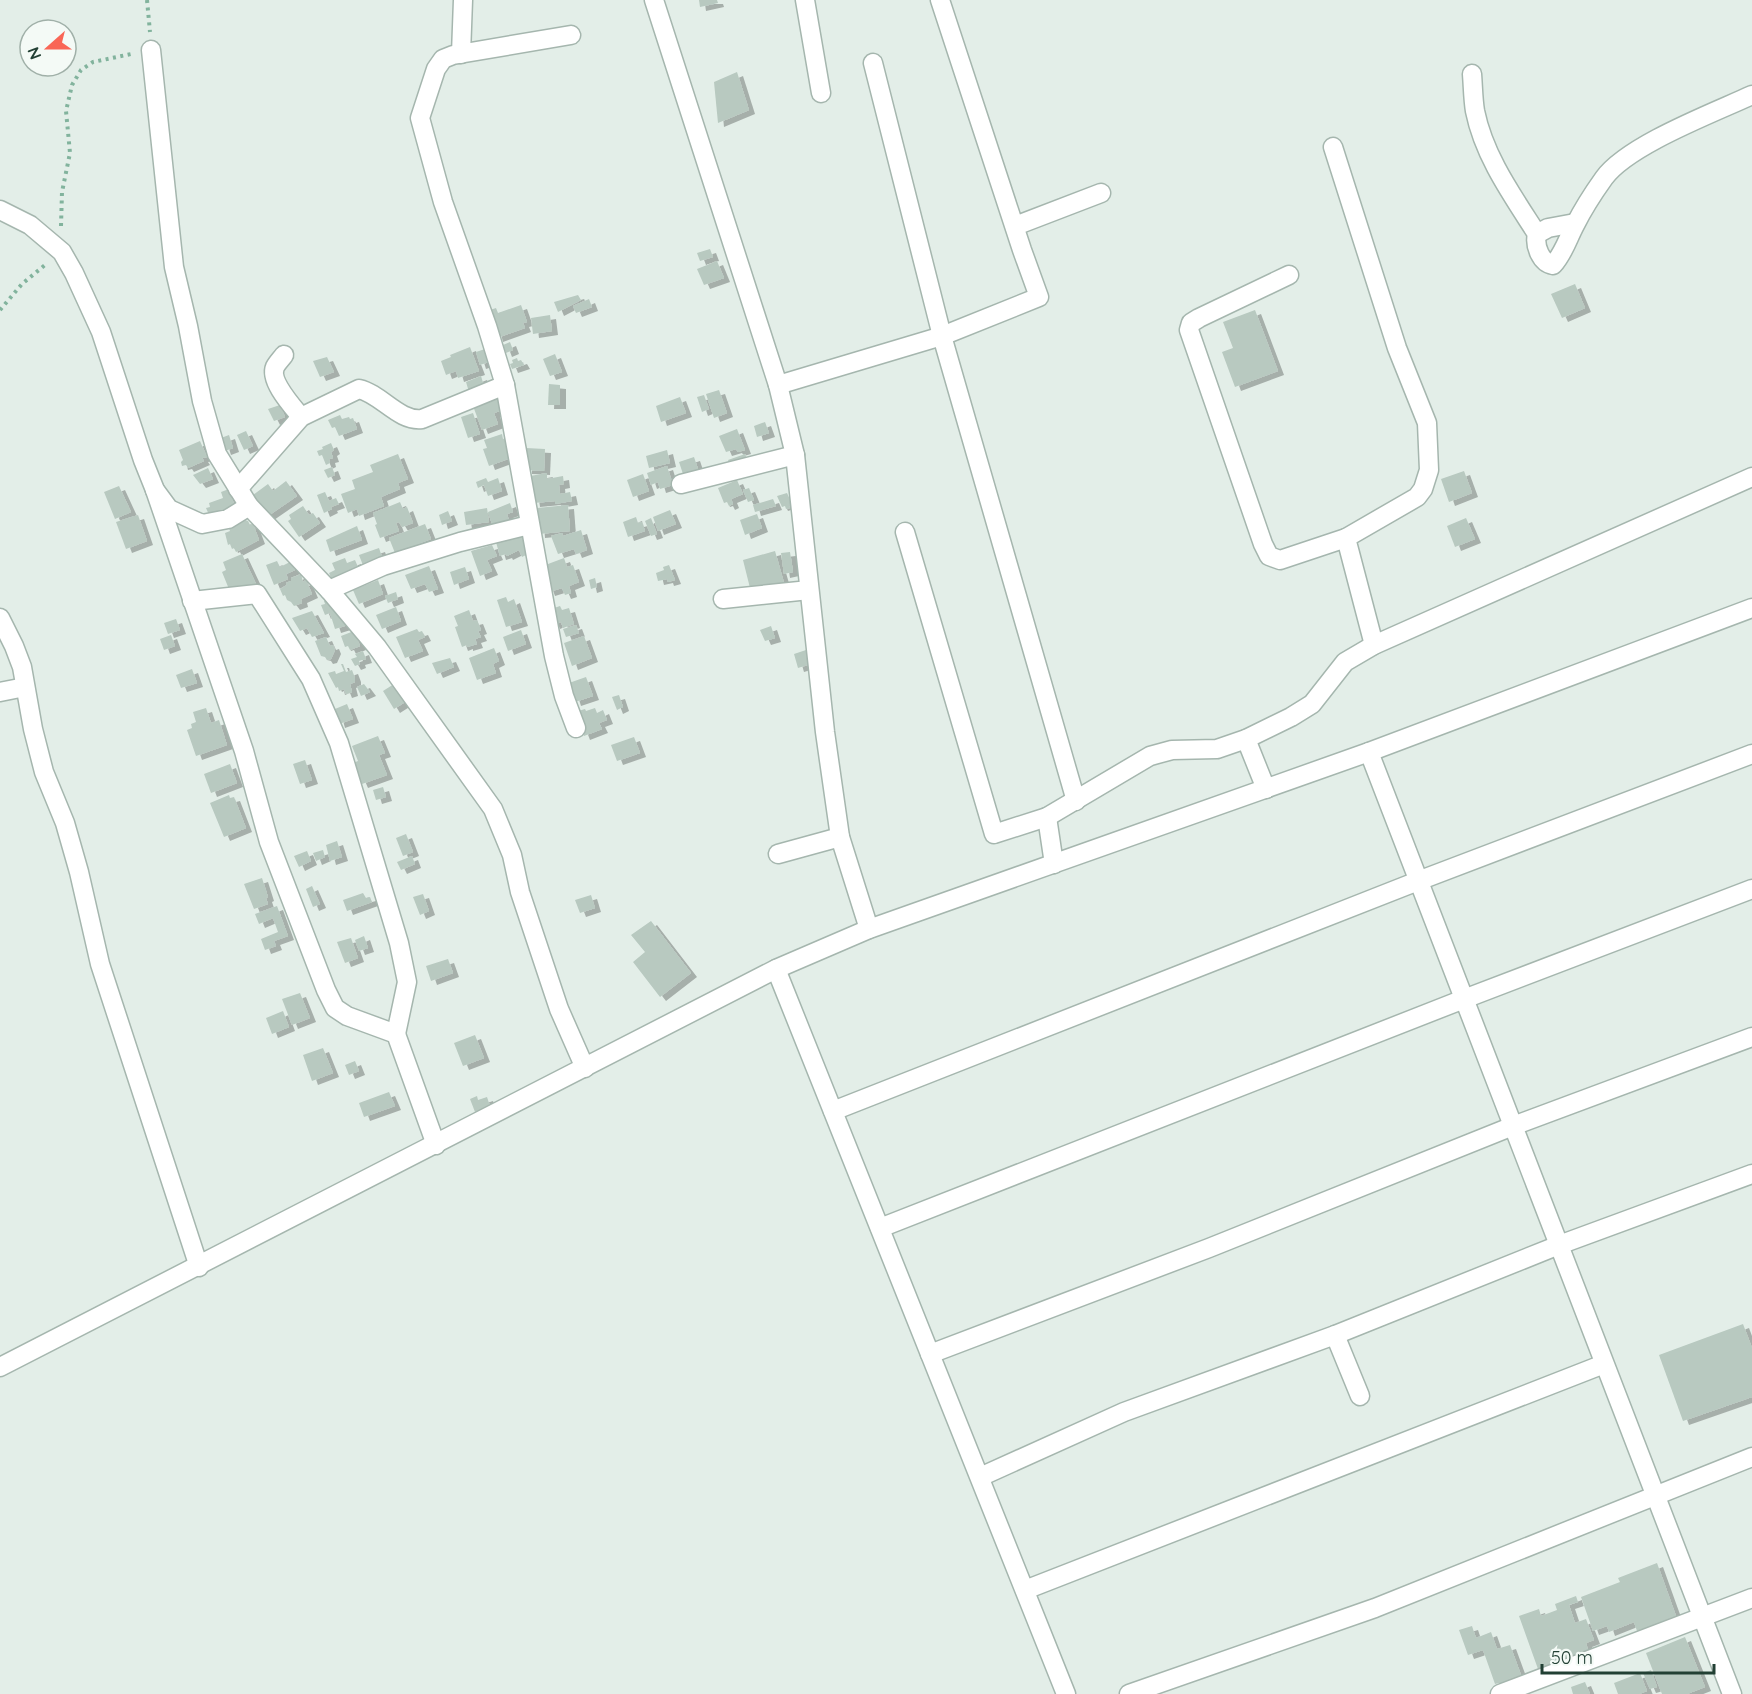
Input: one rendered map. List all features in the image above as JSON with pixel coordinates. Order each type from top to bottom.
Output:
[{"type":"street","points":[[461,54],[463,0]]},
{"type":"street","points":[[654,0],[778,385],[795,455],[825,732],[840,837],[869,929]]},
{"type":"street","points":[[805,0],[820,93]]},
{"type":"street","points":[[778,385],[942,336],[1039,297],[940,0]]},
{"type":"street","points":[[571,35],[443,59],[436,69],[420,118],[442,202],[487,326],[505,385],[554,656],[564,696],[576,728]]},
{"type":"street","points":[[151,50],[174,267],[202,401],[218,454],[249,506],[329,590],[377,647],[493,809],[512,855],[519,892],[559,1009],[585,1068]]},
{"type":"street","points":[[873,63],[942,336],[1076,801]]},
{"type":"street","points":[[1472,74],[1475,109],[1480,131],[1504,183],[1537,234]]},
{"type":"street","points":[[1575,223],[1548,228],[1537,234],[1535,239],[1542,257],[1548,264],[1553,265],[1559,258],[1575,223],[1606,176],[1629,156],[1658,139],[1752,95]]},
{"type":"street","points":[[1289,275],[1199,318],[1191,324],[1190,330],[1263,544],[1269,556],[1280,560],[1346,538],[1418,497],[1429,470],[1427,423],[1397,348],[1333,147]]},
{"type":"street","points":[[1015,226],[1101,194]]},
{"type":"street","points":[[0,210],[30,225],[62,252],[101,332],[244,751],[269,842],[335,1008],[364,1024],[396,1034]]},
{"type":"street","points":[[284,356],[275,366],[274,375],[282,393],[301,417]]},
{"type":"street","points":[[238,489],[301,417],[359,388],[413,420],[422,419],[505,385]]},
{"type":"street","points":[[681,484],[795,455]]},
{"type":"street","points":[[905,532],[994,834],[1047,817],[1150,756],[1172,750],[1217,749],[1246,740],[1312,704],[1345,663],[1374,645],[1752,477]]},
{"type":"street","points":[[155,490],[169,509],[202,524],[228,519],[249,506]]},
{"type":"street","points":[[329,590],[383,566],[460,542],[529,525]]},
{"type":"street","points":[[1346,538],[1374,645]]},
{"type":"street","points":[[723,599],[809,590]]},
{"type":"street","points":[[192,600],[257,594],[311,679],[339,743],[399,943],[407,982],[396,1034],[436,1144]]},
{"type":"street","points":[[0,1367],[199,1267],[776,969],[869,929],[1369,753],[1752,608]]},
{"type":"street","points":[[0,618],[15,646],[22,667],[33,729],[44,772],[65,823],[100,964],[199,1267]]},
{"type":"street","points":[[0,692],[25,687]]},
{"type":"street","points":[[1246,740],[1266,789]]},
{"type":"street","points":[[1369,753],[1732,1694]]},
{"type":"street","points":[[833,1111],[1418,881],[1752,753]]},
{"type":"street","points":[[1047,817],[1054,864]]},
{"type":"street","points":[[778,854],[840,837]]},
{"type":"street","points":[[880,1228],[1464,999],[1752,889]]},
{"type":"street","points":[[776,969],[1066,1694]]},
{"type":"street","points":[[930,1354],[1209,1248],[1513,1126],[1752,1037]]},
{"type":"street","points":[[980,1477],[1124,1412],[1335,1335],[1558,1245],[1752,1174]]},
{"type":"street","points":[[1335,1335],[1360,1396]]},
{"type":"street","points":[[1025,1590],[1604,1364]]},
{"type":"street","points":[[1129,1694],[1375,1608],[1752,1457]]},
{"type":"street","points":[[1500,1694],[1752,1598]]},
{"type":"path","points":[[0,310],[22,284],[62,252],[62,192],[70,153],[66,111],[72,84],[81,70],[93,62],[151,50],[147,0]]},
{"type":"building","points":[[699,0],[717,0],[718,3],[700,7]]},
{"type":"building","points":[[737,72],[749,110],[718,123],[714,82]]},
{"type":"building","points":[[710,249],[713,257],[700,261],[697,253]]},
{"type":"building","points":[[717,261],[724,278],[704,285],[697,269]]},
{"type":"building","points":[[1575,284],[1585,308],[1562,318],[1551,294]]},
{"type":"building","points":[[578,295],[581,300],[558,312],[554,302]]},
{"type":"building","points":[[589,299],[592,307],[576,313],[573,306]]},
{"type":"building","points":[[521,305],[527,322],[523,323],[525,328],[497,338],[490,310],[496,308],[498,313]]},
{"type":"building","points":[[1255,310],[1278,371],[1235,387],[1222,352],[1233,348],[1223,322]]},
{"type":"building","points":[[550,315],[552,331],[533,334],[531,318]]},
{"type":"building","points":[[510,342],[513,350],[506,353],[503,345]]},
{"type":"building","points":[[470,347],[479,371],[458,378],[456,371],[446,375],[441,361]]},
{"type":"building","points":[[485,349],[489,362],[480,365],[476,352]]},
{"type":"building","points":[[555,354],[562,372],[550,376],[543,359]]},
{"type":"building","points":[[327,357],[334,372],[320,377],[313,361]]},
{"type":"building","points":[[517,358],[524,365],[512,369],[510,364]]},
{"type":"building","points":[[481,376],[484,386],[469,392],[466,382]]},
{"type":"building","points":[[549,384],[560,385],[560,405],[548,405]]},
{"type":"building","points":[[719,390],[727,413],[714,418],[706,394]]},
{"type":"building","points":[[704,395],[709,409],[702,412],[697,397]]},
{"type":"building","points":[[498,396],[503,410],[494,413],[498,424],[482,430],[473,406]]},
{"type":"building","points":[[680,397],[686,413],[661,422],[656,406]]},
{"type":"building","points":[[280,405],[285,417],[274,421],[268,409]]},
{"type":"building","points":[[473,413],[480,434],[468,438],[461,417]]},
{"type":"building","points":[[340,415],[342,419],[353,418],[357,429],[339,436],[335,427],[332,428],[328,420]]},
{"type":"building","points":[[765,422],[769,433],[757,437],[754,426]]},
{"type":"building","points":[[737,429],[745,450],[738,452],[736,449],[726,452],[719,436]]},
{"type":"building","points":[[246,431],[253,446],[244,450],[237,435]]},
{"type":"building","points":[[502,434],[503,439],[510,436],[511,458],[489,466],[483,449],[487,448],[484,440]]},
{"type":"building","points":[[229,435],[233,448],[225,451],[221,438]]},
{"type":"building","points":[[200,441],[207,457],[202,458],[204,461],[188,468],[186,465],[182,466],[183,460],[179,450]]},
{"type":"building","points":[[331,443],[334,450],[331,452],[333,458],[329,459],[330,463],[326,465],[322,455],[319,456],[317,451]]},
{"type":"building","points":[[526,448],[545,449],[544,471],[526,470]]},
{"type":"building","points":[[667,450],[670,463],[649,468],[646,456]]},
{"type":"building","points":[[398,454],[408,479],[398,483],[400,489],[381,497],[384,506],[359,516],[357,509],[348,513],[341,494],[355,489],[352,480],[373,472],[370,465]]},
{"type":"building","points":[[745,454],[748,462],[731,468],[728,460]]},
{"type":"building","points":[[694,457],[700,475],[685,480],[679,462]]},
{"type":"building","points":[[667,466],[673,485],[660,489],[658,482],[651,485],[647,473]]},
{"type":"building","points":[[332,467],[335,475],[328,478],[324,470]]},
{"type":"building","points":[[208,468],[213,479],[200,484],[193,475]]},
{"type":"building","points":[[1464,471],[1472,493],[1449,502],[1441,479]]},
{"type":"building","points":[[547,473],[547,479],[563,476],[564,484],[559,485],[560,494],[570,492],[572,501],[555,504],[555,501],[534,503],[530,476]]},
{"type":"building","points":[[643,474],[649,491],[633,497],[627,480]]},
{"type":"building","points":[[486,478],[488,482],[498,478],[502,491],[488,496],[484,485],[478,488],[476,482]]},
{"type":"building","points":[[737,480],[743,494],[731,499],[733,504],[729,506],[727,502],[724,503],[718,488]]},
{"type":"building","points":[[286,481],[297,496],[268,516],[253,495],[268,484],[273,491]]},
{"type":"building","points":[[119,486],[131,512],[115,519],[104,492]]},
{"type":"building","points":[[749,488],[754,500],[748,502],[743,490]]},
{"type":"building","points":[[229,489],[234,504],[233,508],[210,517],[206,508],[210,507],[209,503],[223,498],[221,492]]},
{"type":"building","points":[[325,492],[329,501],[336,498],[339,504],[324,513],[317,495]]},
{"type":"building","points":[[787,493],[792,504],[786,509],[785,506],[782,507],[777,496]]},
{"type":"building","points":[[773,499],[776,506],[755,512],[753,505]]},
{"type":"building","points":[[400,502],[403,509],[407,507],[413,523],[402,527],[399,522],[396,523],[399,531],[380,538],[373,513]]},
{"type":"building","points":[[510,503],[513,512],[507,514],[510,524],[494,530],[488,512]]},
{"type":"building","points":[[568,505],[570,531],[539,534],[537,508]]},
{"type":"building","points":[[303,506],[309,515],[313,513],[320,523],[299,537],[288,521],[291,519],[289,515]]},
{"type":"building","points":[[487,508],[489,522],[466,525],[464,512]]},
{"type":"building","points":[[670,510],[676,524],[658,531],[653,517]]},
{"type":"building","points":[[448,511],[452,521],[442,525],[439,515]]},
{"type":"building","points":[[757,514],[762,528],[745,535],[740,520]]},
{"type":"building","points":[[138,515],[147,541],[126,549],[116,522]]},
{"type":"building","points":[[636,517],[638,523],[642,522],[645,531],[628,537],[623,522]]},
{"type":"building","points":[[651,518],[657,534],[651,536],[645,521]]},
{"type":"building","points":[[1466,518],[1475,539],[1455,547],[1447,526]]},
{"type":"building","points":[[245,520],[250,525],[253,524],[259,540],[236,552],[230,544],[228,545],[225,533],[230,531],[228,526]]},
{"type":"building","points":[[425,524],[431,539],[395,553],[389,538]]},
{"type":"building","points":[[357,526],[362,540],[330,552],[326,540]]},
{"type":"building","points":[[581,530],[587,550],[576,554],[574,549],[558,554],[551,536],[562,533],[563,536]]},
{"type":"building","points":[[522,532],[528,543],[524,545],[528,554],[522,557],[519,550],[507,556],[506,554],[500,556],[495,539]]},
{"type":"building","points":[[492,545],[497,556],[487,560],[492,571],[480,576],[471,551]]},
{"type":"building","points":[[379,548],[383,560],[364,568],[359,555]]},
{"type":"building","points":[[775,551],[784,583],[751,592],[743,560]]},
{"type":"building","points":[[790,552],[793,572],[784,574],[781,553]]},
{"type":"building","points":[[242,554],[256,584],[231,594],[222,572],[226,570],[223,562]]},
{"type":"building","points":[[345,558],[347,563],[355,560],[358,567],[350,570],[352,575],[333,582],[329,573],[335,570],[332,563]]},
{"type":"building","points":[[564,558],[567,567],[573,565],[579,582],[569,586],[571,593],[565,595],[562,588],[549,592],[540,567]]},
{"type":"building","points":[[277,561],[280,567],[292,561],[295,570],[286,574],[288,579],[274,585],[266,565]]},
{"type":"building","points":[[669,565],[675,580],[658,581],[656,573]]},
{"type":"building","points":[[429,566],[438,589],[429,592],[425,584],[411,589],[405,575]]},
{"type":"building","points":[[465,567],[469,579],[454,585],[450,572]]},
{"type":"building","points":[[301,574],[303,582],[306,580],[312,594],[301,599],[302,603],[294,606],[285,595],[283,596],[280,589],[291,581],[291,578]]},
{"type":"building","points":[[595,578],[597,587],[591,589],[589,580]]},
{"type":"building","points":[[378,580],[383,594],[359,604],[353,590]]},
{"type":"building","points":[[396,592],[398,599],[388,603],[385,596]]},
{"type":"building","points":[[506,597],[508,602],[514,599],[522,622],[506,627],[497,600]]},
{"type":"building","points":[[332,598],[340,620],[346,618],[348,625],[335,629],[330,613],[325,615],[321,605]]},
{"type":"building","points":[[560,606],[562,610],[569,608],[574,624],[563,628],[561,622],[554,625],[548,610]]},
{"type":"building","points":[[396,607],[401,621],[382,629],[376,615]]},
{"type":"building","points":[[469,610],[473,621],[477,620],[481,637],[475,639],[477,644],[462,647],[454,616]]},
{"type":"building","points":[[312,611],[324,633],[312,637],[307,628],[300,631],[292,618]]},
{"type":"building","points":[[176,619],[180,630],[168,634],[164,623]]},
{"type":"building","points":[[576,625],[579,633],[566,637],[563,629]]},
{"type":"building","points":[[771,626],[775,638],[765,641],[760,630]]},
{"type":"building","points":[[417,629],[419,632],[422,631],[425,637],[418,640],[423,651],[405,658],[396,637]]},
{"type":"building","points":[[521,630],[526,644],[508,651],[503,637]]},
{"type":"building","points":[[354,631],[360,646],[350,650],[348,646],[345,647],[341,636]]},
{"type":"building","points":[[171,635],[175,646],[164,650],[160,639]]},
{"type":"building","points":[[584,636],[592,658],[572,666],[564,643]]},
{"type":"building","points":[[326,637],[330,646],[333,645],[335,650],[331,659],[327,660],[321,656],[315,641]]},
{"type":"building","points":[[494,648],[499,661],[493,664],[496,673],[477,680],[469,658]]},
{"type":"building","points":[[806,650],[811,664],[798,668],[794,654]]},
{"type":"building","points":[[363,651],[366,659],[359,661],[360,664],[355,666],[351,659],[357,657],[355,654]]},
{"type":"building","points":[[450,658],[454,667],[437,674],[432,663]]},
{"type":"building","points":[[341,664],[346,672],[352,670],[355,678],[355,682],[350,684],[352,692],[346,694],[344,689],[339,691],[338,687],[336,688],[328,673],[335,671],[336,674],[344,671]]},
{"type":"building","points":[[192,669],[197,683],[181,688],[176,675]]},
{"type":"building","points":[[586,677],[593,696],[575,702],[569,683]]},
{"type":"building","points":[[364,684],[370,692],[361,696],[357,687]]},
{"type":"building","points":[[394,684],[405,702],[394,709],[383,691]]},
{"type":"building","points":[[619,695],[623,707],[617,710],[612,697]]},
{"type":"building","points":[[347,704],[353,719],[339,724],[335,709]]},
{"type":"building","points":[[206,708],[211,723],[219,720],[227,745],[196,756],[187,730],[192,728],[191,724],[196,722],[193,712]]},
{"type":"building","points":[[595,708],[597,713],[603,710],[607,720],[599,723],[602,729],[584,736],[575,712]]},
{"type":"building","points":[[378,736],[385,753],[379,755],[387,775],[362,784],[353,763],[358,761],[352,746]]},
{"type":"building","points":[[634,737],[640,753],[617,761],[611,745]]},
{"type":"building","points":[[305,760],[312,780],[300,784],[293,764]]},
{"type":"building","points":[[230,764],[237,783],[211,793],[204,774]]},
{"type":"building","points":[[383,787],[386,797],[376,800],[373,790]]},
{"type":"building","points":[[229,795],[230,798],[234,797],[246,828],[224,837],[210,803]]},
{"type":"building","points":[[406,834],[413,852],[403,856],[396,838]]},
{"type":"building","points":[[337,841],[342,857],[330,861],[326,845]]},
{"type":"building","points":[[323,850],[325,857],[316,861],[313,853]]},
{"type":"building","points":[[307,851],[311,861],[299,867],[294,856]]},
{"type":"building","points":[[412,856],[415,864],[401,870],[397,862]]},
{"type":"building","points":[[262,878],[268,904],[254,909],[244,884]]},
{"type":"building","points":[[312,886],[320,904],[313,907],[306,889]]},
{"type":"building","points":[[363,893],[366,898],[370,897],[372,902],[347,911],[343,900]]},
{"type":"building","points":[[423,894],[429,911],[420,915],[413,897]]},
{"type":"building","points":[[591,895],[595,908],[580,913],[575,900]]},
{"type":"building","points":[[277,906],[288,936],[274,941],[276,946],[265,950],[261,939],[278,932],[273,918],[259,924],[255,914]]},
{"type":"building","points":[[651,921],[691,973],[660,997],[633,962],[645,952],[631,935]]},
{"type":"building","points":[[364,936],[368,948],[359,951],[355,940]]},
{"type":"building","points":[[351,938],[358,958],[345,963],[337,942]]},
{"type":"building","points":[[448,959],[453,973],[431,981],[426,966]]},
{"type":"building","points":[[300,993],[310,1018],[292,1025],[282,999]]},
{"type":"building","points":[[283,1011],[289,1027],[272,1034],[266,1018]]},
{"type":"building","points":[[475,1035],[484,1058],[463,1066],[454,1043]]},
{"type":"building","points":[[323,1048],[333,1073],[312,1081],[303,1055]]},
{"type":"building","points":[[355,1061],[359,1071],[349,1075],[345,1065]]},
{"type":"building","points":[[389,1092],[395,1106],[364,1117],[359,1103]]},
{"type":"building","points":[[477,1096],[478,1100],[487,1097],[490,1106],[475,1112],[470,1099]]},
{"type":"building","points":[[1743,1324],[1752,1348],[1752,1397],[1683,1421],[1659,1355]]},
{"type":"building","points":[[1657,1563],[1676,1616],[1637,1631],[1634,1622],[1609,1632],[1607,1626],[1593,1631],[1581,1597],[1620,1582],[1618,1578]]},
{"type":"building","points":[[1576,1596],[1578,1602],[1569,1605],[1575,1623],[1586,1619],[1594,1640],[1586,1643],[1588,1650],[1538,1669],[1519,1616],[1539,1609],[1541,1616],[1557,1610],[1555,1604]]},
{"type":"building","points":[[1472,1626],[1476,1638],[1491,1632],[1497,1649],[1510,1645],[1521,1675],[1509,1679],[1511,1685],[1502,1689],[1499,1683],[1495,1684],[1483,1650],[1468,1655],[1459,1630]]},
{"type":"building","points":[[1685,1637],[1705,1687],[1687,1694],[1662,1694],[1646,1653]]},
{"type":"building","points":[[1651,1670],[1657,1687],[1650,1689],[1643,1673]]},
{"type":"building","points":[[1640,1673],[1647,1691],[1639,1694],[1618,1694],[1614,1683]]},
{"type":"building","points":[[1585,1682],[1590,1694],[1573,1694],[1571,1687]]}]
